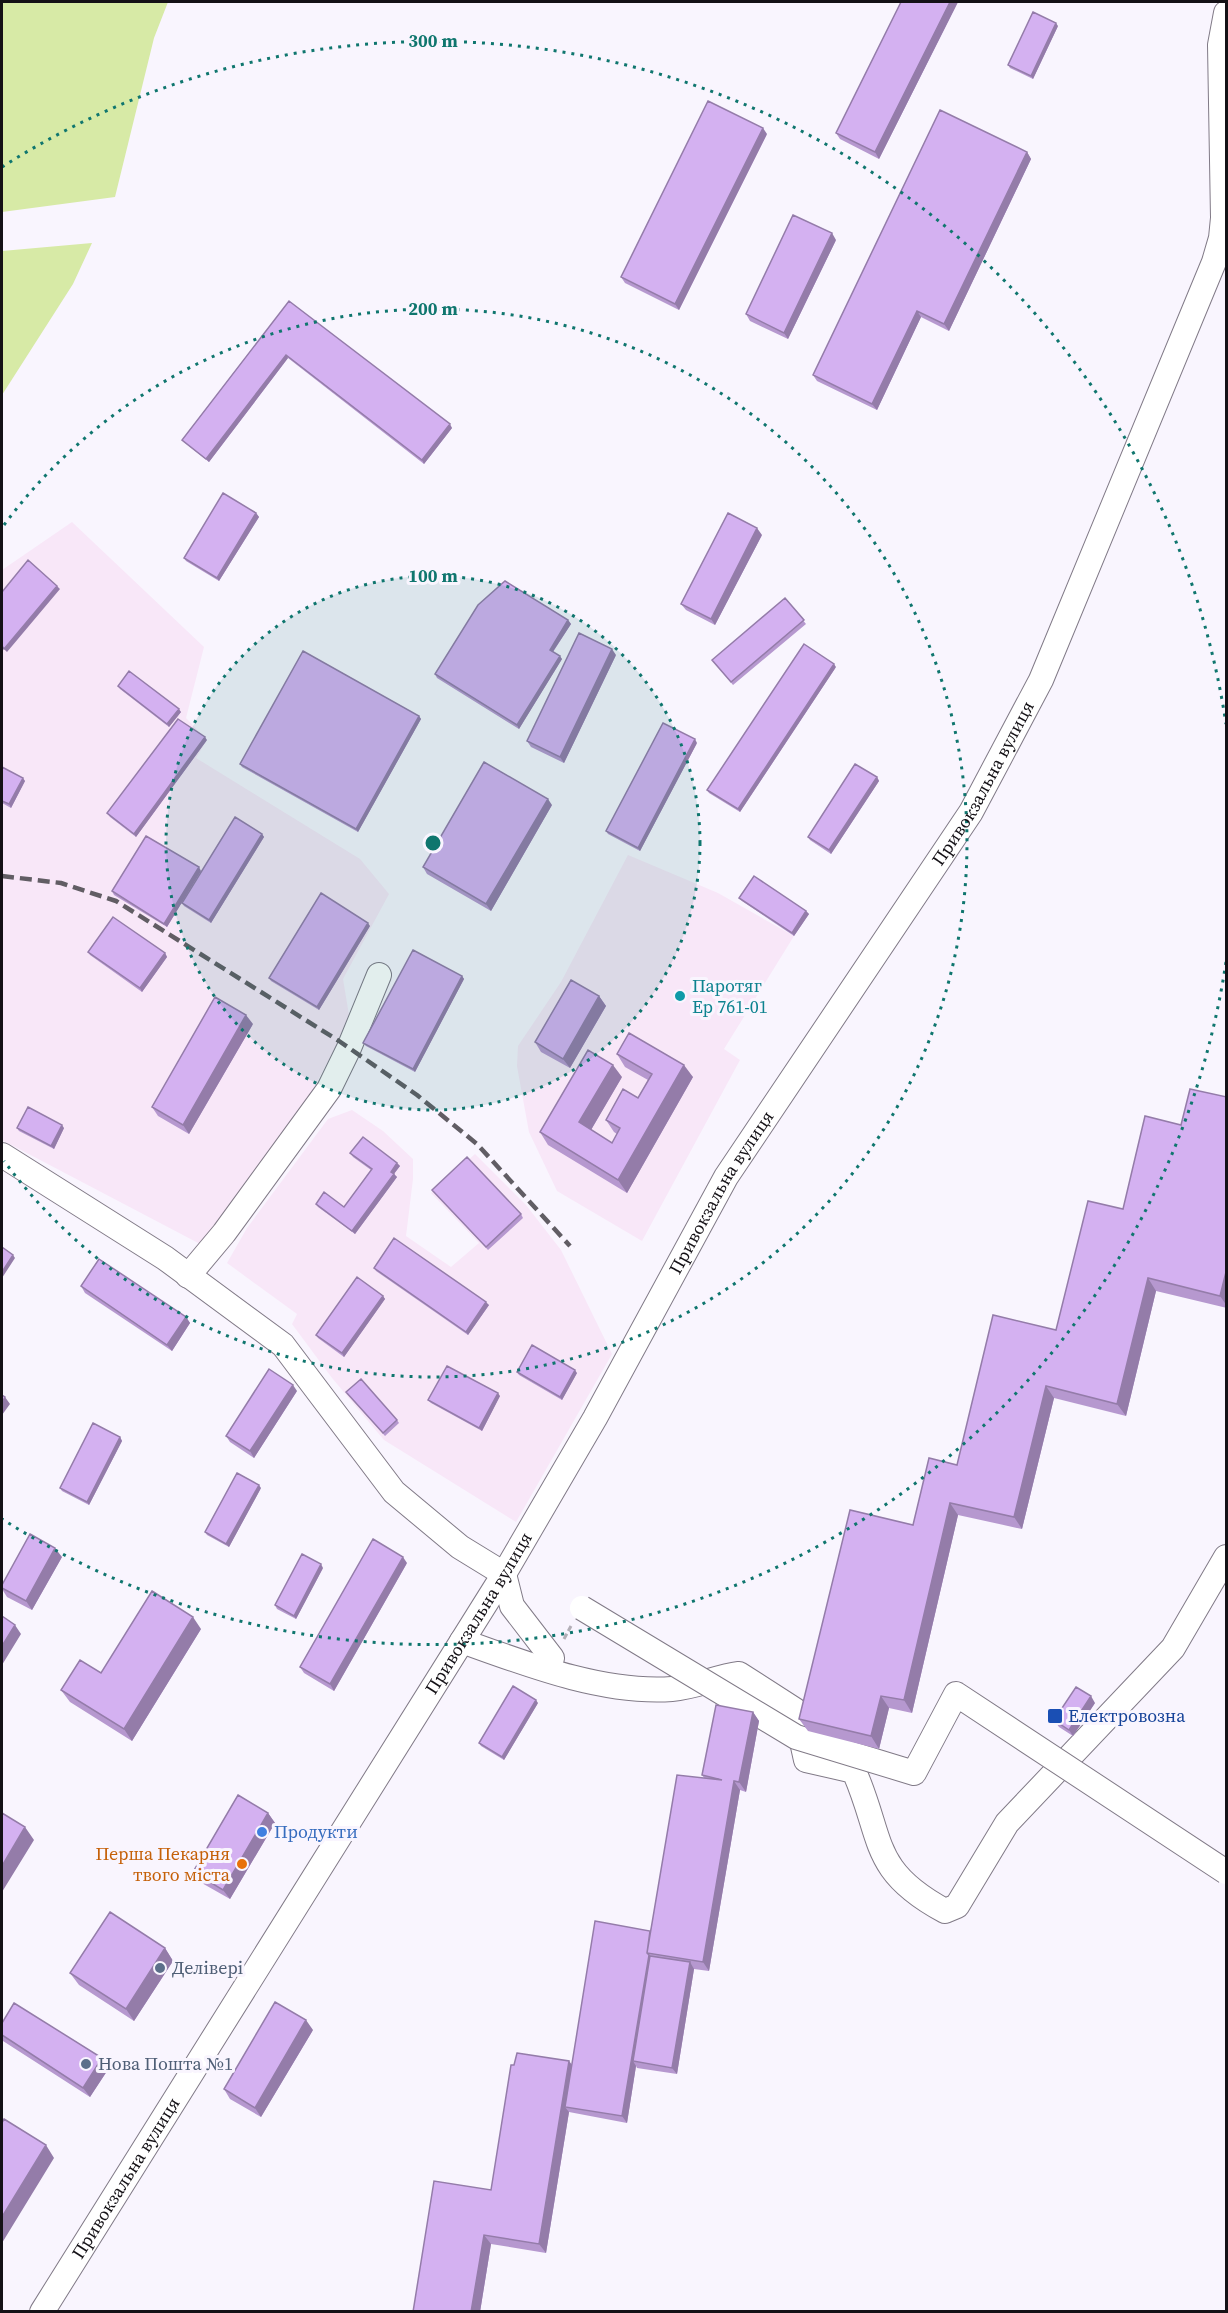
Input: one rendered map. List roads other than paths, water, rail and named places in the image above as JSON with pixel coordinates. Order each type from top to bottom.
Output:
[{"type":"street","name":"Привокзальна вулиця","points":[[42,2312],[504,1574],[596,1418],[726,1177],[971,812],[1041,680],[1214,262],[1221,238],[1223,131],[1220,45],[1227,13]]},
{"type":"street","points":[[188,1276],[224,1233],[329,1089],[349,1048],[379,975]]},
{"type":"street","points":[[2,1155],[188,1276],[283,1345],[394,1492],[460,1547],[504,1574],[512,1606],[552,1658]]},
{"type":"street","points":[[462,1641],[546,1671],[638,1689],[675,1689],[739,1674],[795,1710],[806,1760],[854,1771],[877,1844],[893,1872],[910,1890],[945,1911],[957,1906],[1007,1823],[1173,1648],[1227,1557]]},
{"type":"street","points":[[582,1608],[796,1737],[914,1773],[956,1694],[1227,1872]]},
{"type":"railway","points":[[2,876],[61,883],[116,901],[339,1041],[417,1095],[477,1144],[570,1246]]},
{"type":"place","name":"Паротяг Ер 761-01","points":[[680,996]]},
{"type":"place","name":"Електровозна","points":[[1055,1716]]},
{"type":"place","name":"Продукти","points":[[262,1832]]},
{"type":"place","name":"Перша Пекарня твого мiста","points":[[242,1864]]},
{"type":"place","name":"Делівері","points":[[160,1968]]},
{"type":"place","name":"Нова Пошта №1","points":[[86,2064]]}]
